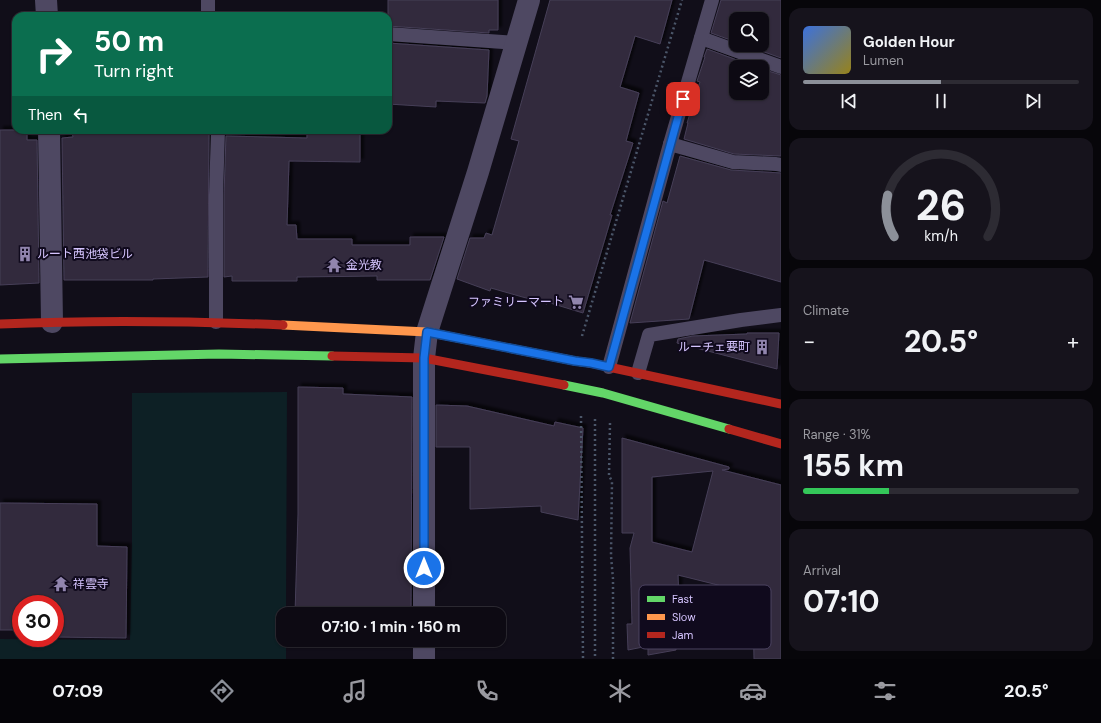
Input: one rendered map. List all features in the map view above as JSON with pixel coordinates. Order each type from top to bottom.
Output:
[{"type":"street","points":[[46,0],[47,12]]},
{"type":"street","points":[[424,607],[424,358],[427,332],[476,179],[529,0]]},
{"type":"street","points":[[49,134],[52,322]]},
{"type":"street","points":[[0,324],[52,322],[216,322],[427,332],[591,363],[781,404]]},
{"type":"street","points":[[0,359],[219,354],[424,358],[604,393],[781,444]]},
{"type":"street","points":[[424,647],[424,659]]},
{"type":"lane","points":[[208,0],[208,12]]},
{"type":"lane","points":[[609,367],[670,144],[712,0]]},
{"type":"lane","points":[[392,34],[516,43]]},
{"type":"lane","points":[[701,38],[781,67]]},
{"type":"lane","points":[[216,322],[216,195],[218,134]]},
{"type":"lane","points":[[670,144],[733,162],[781,165]]},
{"type":"lane","points":[[638,373],[649,335],[781,315]]},
{"type":"path","points":[[575,361],[682,0]]},
{"type":"path","points":[[581,415],[583,659]]},
{"type":"path","points":[[595,419],[595,659]]},
{"type":"path","points":[[610,422],[609,476],[612,481],[611,556],[613,579],[613,659]]},
{"type":"green space","points":[[287,392],[286,607],[276,607],[276,647],[286,647],[286,659],[0,659],[0,639],[12,639],[12,647],[64,647],[64,639],[130,640],[132,543],[132,393]]},
{"type":"building","points":[[388,0],[498,0],[498,30],[489,30],[489,33],[392,26],[392,12],[388,12]]},
{"type":"building","points":[[550,0],[672,0],[660,44],[635,36],[620,87],[639,93],[626,141],[633,143],[610,215],[612,215],[583,313],[491,288],[490,291],[457,279],[470,238],[484,238],[486,233],[492,235],[519,141],[511,139]]},
{"type":"building","points":[[721,0],[781,0],[781,58],[764,52],[769,52],[769,12],[729,12],[729,39],[711,33]]},
{"type":"building","points":[[392,43],[489,50],[487,96],[485,103],[436,101],[436,107],[392,104]]},
{"type":"building","points":[[707,49],[737,60],[729,60],[729,100],[769,100],[769,71],[781,75],[781,156],[734,154],[684,139],[687,123],[700,82],[697,81]]},
{"type":"building","points":[[0,130],[12,130],[12,134],[27,134],[27,140],[37,140],[39,283],[0,285]]},
{"type":"building","points":[[73,134],[209,134],[208,277],[153,280],[64,280],[62,138],[73,137]]},
{"type":"building","points":[[307,134],[360,134],[360,162],[289,161],[287,225],[296,225],[297,239],[352,239],[352,245],[410,245],[410,237],[444,237],[430,280],[377,280],[377,276],[297,277],[297,281],[232,281],[232,276],[224,277],[226,136],[307,138]]},
{"type":"building","points":[[680,156],[731,170],[781,173],[781,282],[704,260],[689,319],[630,323],[663,201],[667,203]]},
{"type":"building","points":[[779,333],[777,369],[677,343],[678,339],[693,336]]},
{"type":"building","points":[[298,387],[343,388],[343,394],[412,397],[411,607],[295,607],[298,514]]},
{"type":"building","points":[[436,405],[467,406],[554,426],[555,422],[583,428],[578,520],[541,512],[541,506],[470,509],[470,447],[436,447]]},
{"type":"building","points":[[622,438],[729,467],[729,469],[722,470],[781,485],[781,659],[754,659],[754,649],[771,649],[771,585],[718,585],[678,575],[678,585],[639,585],[639,648],[628,650],[627,624],[632,624],[630,548],[634,533],[622,533]],"holes":[[[713,471],[692,552],[652,542],[652,477]]]},
{"type":"building","points":[[0,503],[97,504],[97,546],[127,547],[126,638],[64,637],[64,595],[12,595],[12,630],[0,630]]},
{"type":"building","points":[[648,649],[676,649],[676,650],[648,655]]},
{"type":"traffic: fast","points":[[0,359],[219,354],[332,356]]},
{"type":"traffic: fast","points":[[564,385],[603,393],[729,429]]},
{"type":"traffic: slow","points":[[283,325],[427,332],[590,363]]},
{"type":"traffic: jam","points":[[0,324],[142,322],[283,325]]},
{"type":"traffic: jam","points":[[332,356],[424,358],[564,385]]},
{"type":"traffic: jam","points":[[590,363],[781,404]]},
{"type":"traffic: jam","points":[[729,429],[781,444]]},
{"type":"place","name":"ルート西池袋ビル","points":[[25,254]]},
{"type":"place","name":"金光教","points":[[334,265]]},
{"type":"place","name":"ファミリーマート","points":[[576,302]]},
{"type":"place","name":"ルーチェ要町","points":[[762,347]]},
{"type":"place","name":"祥雲寺","points":[[61,584]]},
{"type":"route","points":[[424,568],[424,358],[427,332],[609,367],[683,99]]}]
